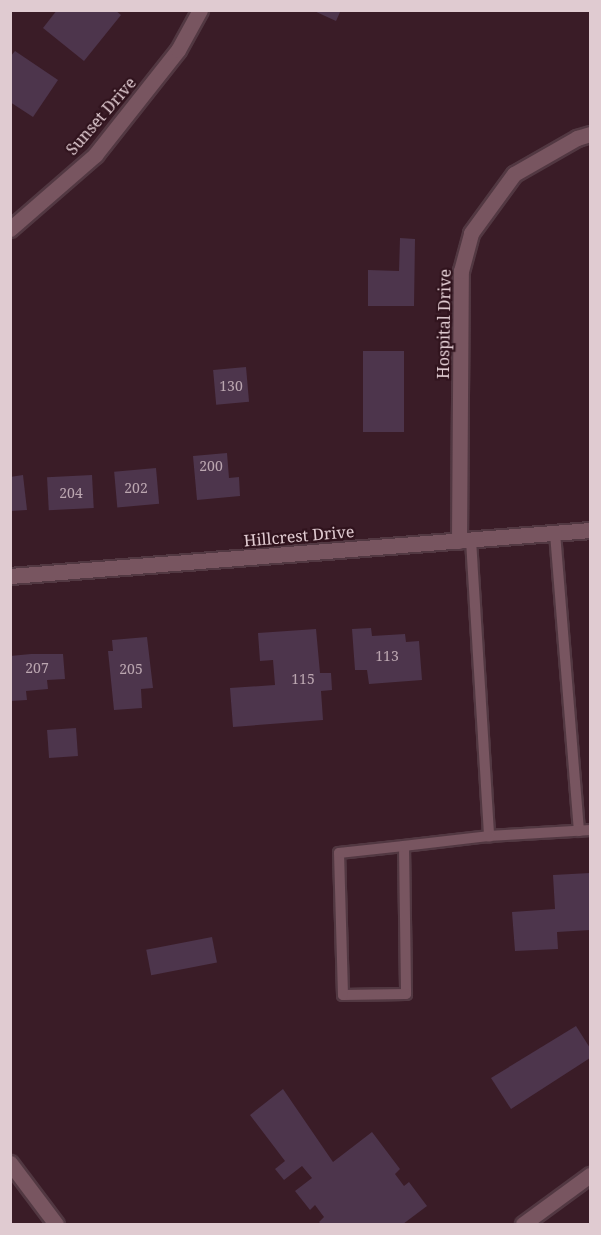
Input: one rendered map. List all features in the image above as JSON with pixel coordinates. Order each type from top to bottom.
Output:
[{"type":"street","name":"Sunset Drive","points":[[10,229],[95,155],[178,50],[200,10]]},
{"type":"street","name":"Hospital Drive","points":[[465,540],[461,271],[471,233],[514,174],[577,138],[591,134]]},
{"type":"street","name":"Hillcrest Drive","points":[[10,576],[591,530]]},
{"type":"street","points":[[10,1163],[56,1224]]},
{"type":"street","points":[[523,1224],[591,1175]]},
{"type":"lane","points":[[404,846],[406,994],[343,995],[339,853],[489,836],[585,831],[555,533]]},
{"type":"lane","points":[[465,540],[489,836]]},
{"type":"building","points":[[57,10],[115,10],[121,15],[84,61],[43,28]]},
{"type":"building","points":[[312,10],[341,10],[336,21]]},
{"type":"building","points":[[15,51],[58,80],[33,117],[10,102],[10,57]]},
{"type":"building","points":[[400,238],[415,239],[414,306],[368,306],[368,270],[399,271]]},
{"type":"building","points":[[363,351],[404,351],[404,432],[363,432]]},
{"type":"building","points":[[246,367],[249,402],[216,405],[213,370]]},
{"type":"building","points":[[227,453],[229,478],[239,477],[240,496],[197,500],[193,456]]},
{"type":"building","points":[[156,468],[159,504],[117,508],[114,472]]},
{"type":"building","points":[[23,475],[27,510],[10,511],[10,477]]},
{"type":"building","points":[[92,475],[94,508],[49,510],[47,477]]},
{"type":"building","points":[[371,628],[372,636],[405,634],[406,642],[419,641],[422,680],[369,684],[367,670],[355,670],[352,629]]},
{"type":"building","points":[[316,629],[320,673],[331,673],[332,690],[321,691],[323,720],[233,727],[230,688],[275,685],[273,660],[260,661],[258,633]]},
{"type":"building","points":[[147,637],[153,688],[141,689],[142,708],[114,710],[108,651],[113,651],[112,640]]},
{"type":"building","points":[[63,654],[65,679],[47,680],[48,689],[26,691],[27,700],[10,701],[10,656]]},
{"type":"building","points":[[76,728],[78,756],[49,758],[47,730]]},
{"type":"building","points":[[590,873],[590,930],[557,932],[558,949],[515,951],[512,912],[555,909],[553,875]]},
{"type":"building","points":[[212,937],[217,963],[151,975],[146,950]]},
{"type":"building","points":[[576,1026],[590,1048],[590,1058],[511,1109],[491,1078]]},
{"type":"building","points":[[283,1089],[333,1162],[372,1132],[400,1169],[395,1174],[404,1186],[409,1182],[427,1206],[403,1224],[321,1224],[319,1222],[324,1217],[315,1205],[310,1210],[295,1191],[312,1178],[302,1166],[284,1180],[275,1169],[285,1161],[250,1115]]}]
